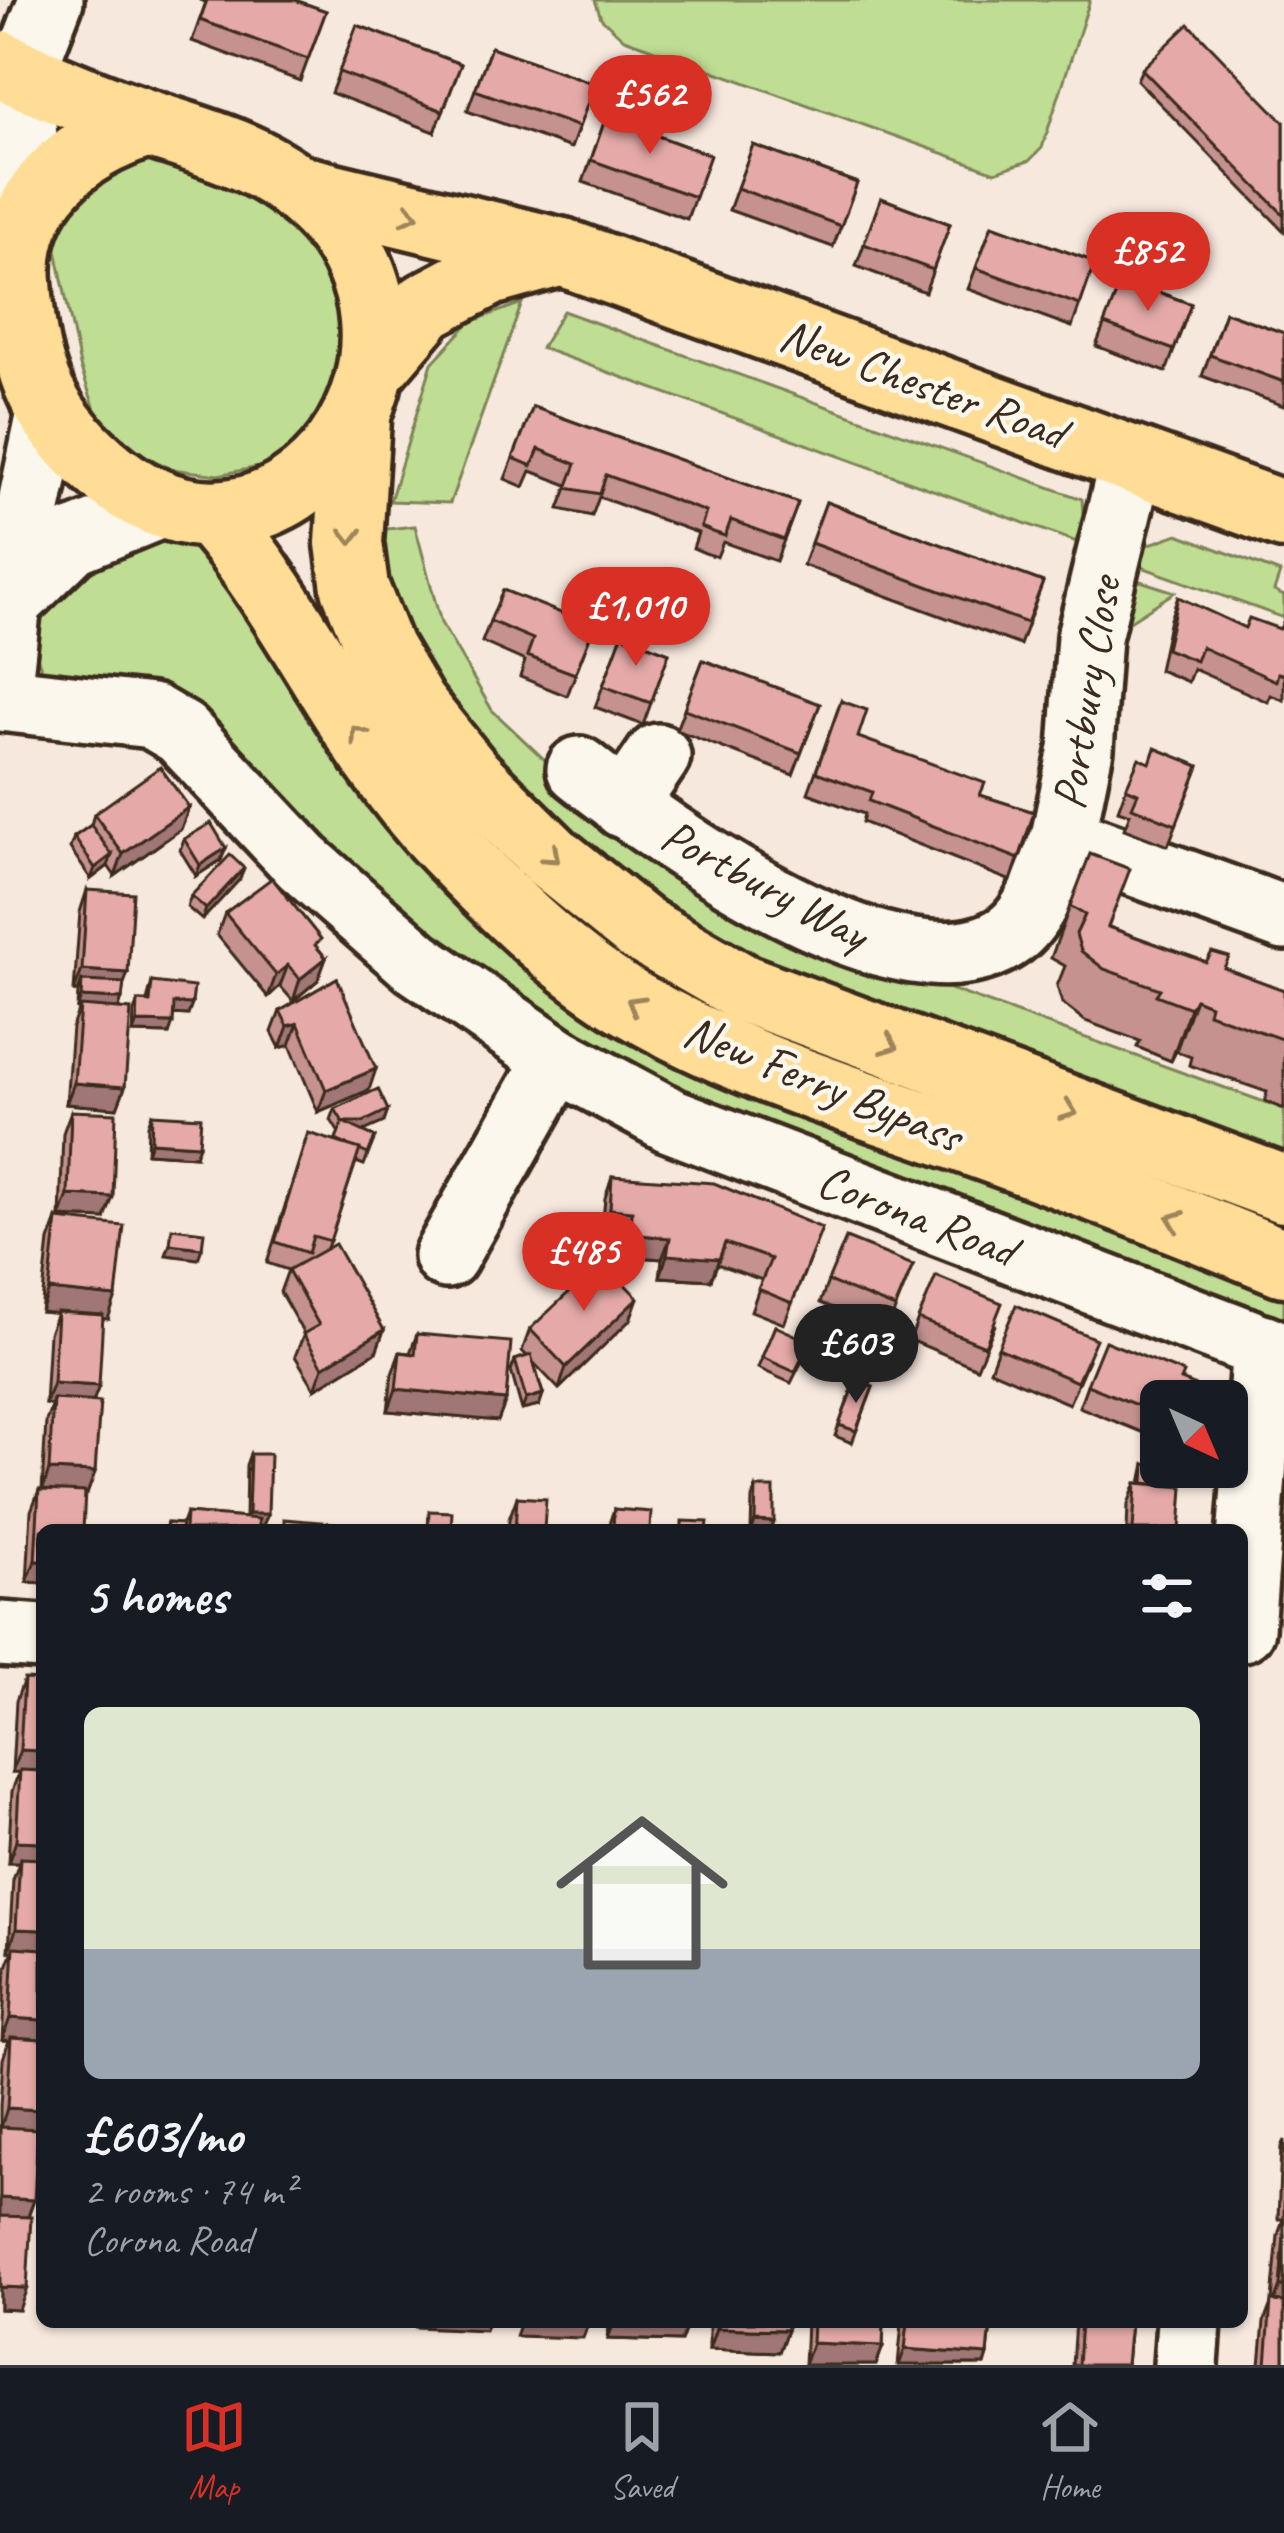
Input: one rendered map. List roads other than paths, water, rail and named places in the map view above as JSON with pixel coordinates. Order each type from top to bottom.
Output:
[{"type":"main road","points":[[11,69],[148,124],[219,145],[296,188],[337,224],[366,278],[374,316],[365,394]]},
{"type":"main road","points":[[148,124],[106,136],[82,153],[15,230],[24,353],[49,413],[119,483],[187,512],[288,493],[323,461],[426,306],[490,272],[562,252]]},
{"type":"main road","name":"New Chester Road","points":[[296,188],[562,252],[1284,515]]},
{"type":"main road","name":"New Ferry Bypass","points":[[365,394],[349,543],[356,588],[380,650],[412,706],[470,777],[552,858],[639,928],[743,988],[1284,1190]]},
{"type":"main road","name":"New Ferry Bypass","points":[[187,512],[256,566],[353,730],[442,842],[538,934],[630,1004],[787,1080],[1023,1162],[1284,1263]]},
{"type":"street","points":[[15,230],[11,69],[51,0]]},
{"type":"street","points":[[0,685],[9,603],[49,413]]},
{"type":"street","name":"Portbury Close","points":[[1132,459],[1089,637],[1081,749],[1064,838],[1284,918]]},
{"type":"street","points":[[9,603],[72,542],[187,512]]},
{"type":"street","name":"Corona Road","points":[[0,699],[152,716],[182,733],[302,862],[416,962],[557,1059],[670,1120],[1274,1351]]},
{"type":"street","name":"Portbury Way","points":[[620,777],[771,896],[874,945],[912,955],[951,955],[1013,934],[1030,912],[1064,838]]},
{"type":"street","points":[[446,1256],[557,1059]]},
{"type":"street","points":[[1248,1577],[1274,1351]]},
{"type":"street","points":[[0,1634],[36,1637]]},
{"type":"street","points":[[1186,2365],[1189,2328]]}]
